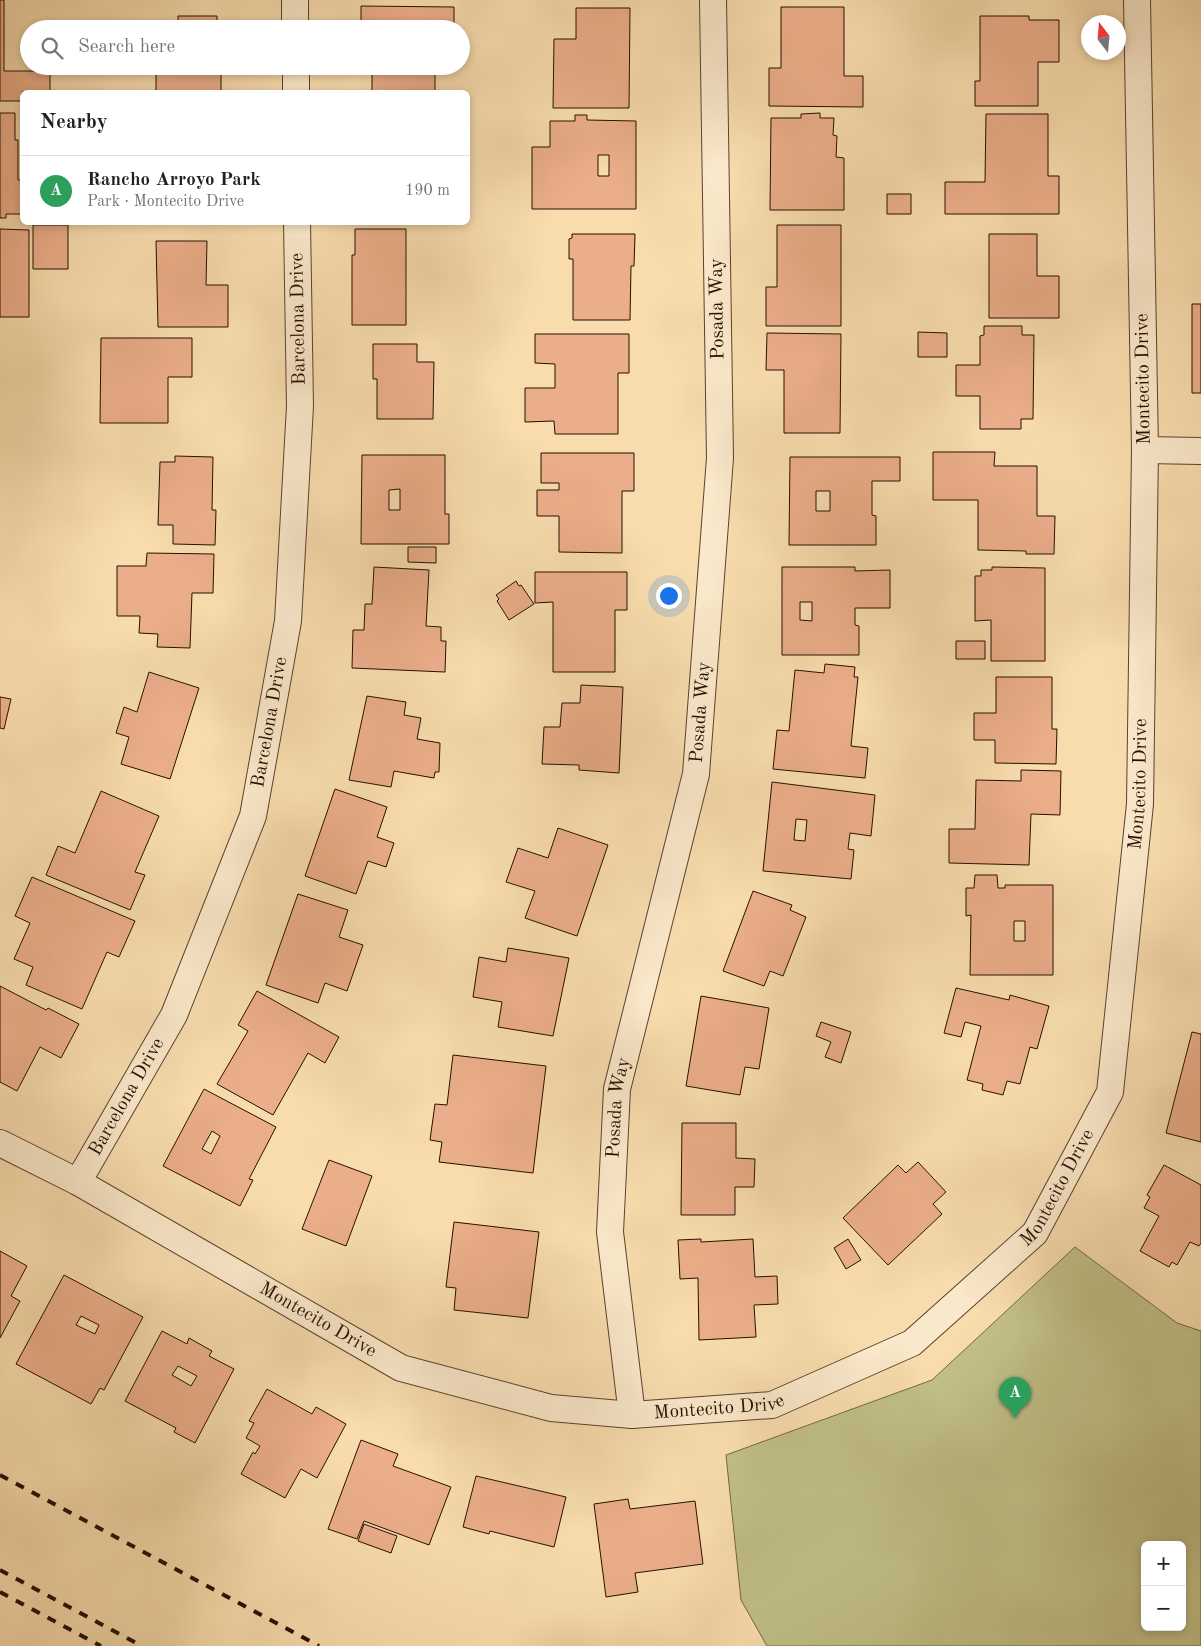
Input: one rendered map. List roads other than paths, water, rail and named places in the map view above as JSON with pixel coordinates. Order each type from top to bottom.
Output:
[{"type":"street","points":[[295,0],[295,20]]},
{"type":"street","name":"Posada Way","points":[[632,1415],[610,1232],[617,1089],[696,774],[720,458],[713,0]]},
{"type":"street","name":"Montecito Drive","points":[[0,1143],[78,1182],[401,1368],[551,1408],[632,1415],[772,1405],[912,1343],[1034,1233],[1110,1092],[1140,804],[1145,450],[1137,0]]},
{"type":"street","points":[[296,75],[296,90]]},
{"type":"street","name":"Barcelona Drive","points":[[78,1182],[174,1015],[253,816],[288,621],[300,406],[297,225]]},
{"type":"street","points":[[1145,450],[1201,451]]},
{"type":"railway","points":[[0,1475],[319,1646]]},
{"type":"railway","points":[[0,1570],[142,1646]]},
{"type":"railway","points":[[0,1592],[101,1646]]},
{"type":"place","name":"Rancho Arroyo Park","points":[[1015,1418]]}]
